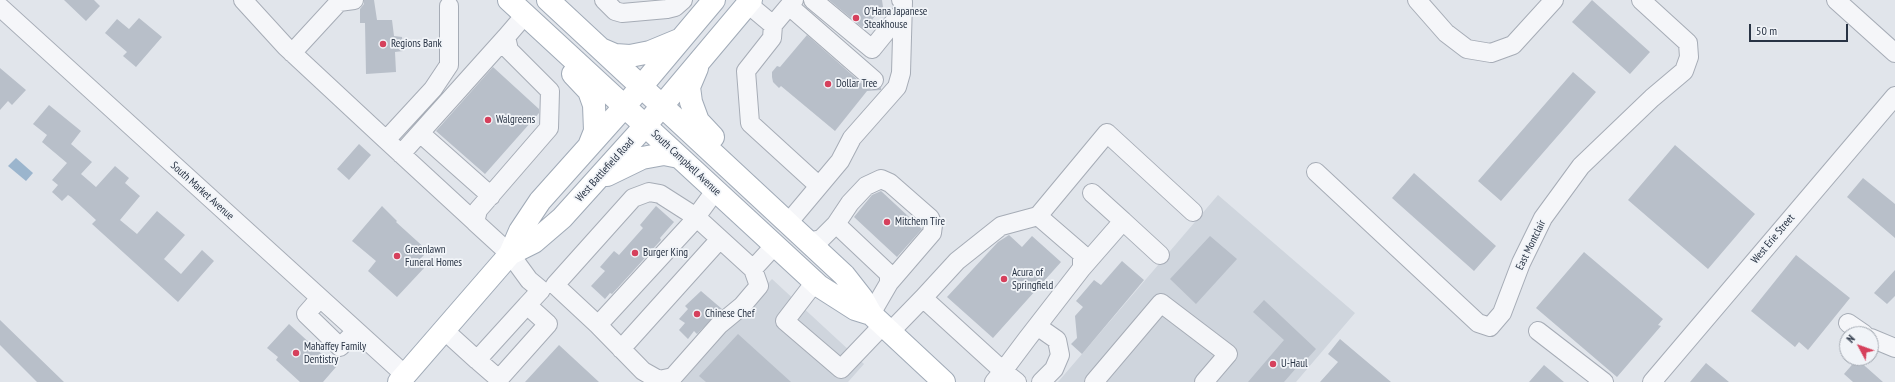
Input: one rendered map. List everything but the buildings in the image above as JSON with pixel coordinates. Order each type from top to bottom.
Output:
[{"type":"main road","name":"South Campbell Avenue","points":[[508,0],[815,282],[855,309],[881,324]]},
{"type":"main road","name":"South Campbell Avenue","points":[[548,0],[844,275],[881,324],[944,382]]},
{"type":"main road","name":"West Battlefield Road","points":[[402,379],[510,254],[520,231],[540,201],[624,107],[714,0]]},
{"type":"main road","name":"West Battlefield Road","points":[[510,254],[534,242],[562,218],[645,126],[749,2]]},
{"type":"main road","points":[[524,16],[535,35],[589,91],[594,105],[595,121],[595,131],[589,146]]},
{"type":"main road","points":[[601,49],[615,55],[630,56],[650,52],[682,39]]},
{"type":"main road","points":[[702,58],[690,87],[694,114],[704,128],[758,181],[785,220]]},
{"type":"main road","points":[[597,180],[642,158],[664,154],[679,157]]},
{"type":"street","points":[[243,0],[292,53],[510,254],[529,280],[548,288],[598,325],[643,371],[659,380],[673,378],[719,325],[742,306],[759,286],[753,269],[696,217],[660,194],[649,192],[634,198],[548,288],[527,305],[477,360]]},
{"type":"street","points":[[292,53],[339,2],[354,0]]},
{"type":"street","points":[[604,0],[615,12],[622,13],[667,10],[675,7],[683,0]]},
{"type":"street","points":[[813,0],[872,49],[902,6]]},
{"type":"street","points":[[1417,0],[1446,33],[1467,49],[1491,53],[1513,45],[1554,0]]},
{"type":"street","name":"East Montclair","points":[[1316,172],[1478,323],[1490,327],[1502,313],[1521,263],[1543,218],[1581,166],[1652,98],[1684,72],[1689,57],[1688,43],[1641,0]]},
{"type":"street","points":[[1836,0],[1895,53]]},
{"type":"street","points":[[386,140],[433,89],[449,65],[452,2]]},
{"type":"street","points":[[749,2],[773,25]]},
{"type":"street","points":[[819,186],[750,123],[746,71],[772,38],[773,25],[791,3],[874,85],[876,111]]},
{"type":"street","points":[[785,220],[819,186],[840,161],[852,138],[896,87],[901,73],[902,6]]},
{"type":"street","name":"South Market Avenue","points":[[0,7],[356,331],[402,379]]},
{"type":"street","points":[[401,154],[524,16]]},
{"type":"street","points":[[475,222],[478,210],[549,128],[550,91],[509,50],[506,37]]},
{"type":"street","name":"West Erie Street","points":[[1652,382],[1895,96]]},
{"type":"street","points":[[420,133],[491,196]]},
{"type":"street","points":[[815,282],[785,321],[841,369],[881,324],[923,298],[957,261],[1001,226],[1038,216],[1107,133],[1193,212]]},
{"type":"street","points":[[809,242],[821,239],[836,224],[845,209],[859,192],[881,179],[890,182],[930,218],[933,225],[932,233],[889,283]]},
{"type":"street","points":[[598,325],[696,217],[715,190]]},
{"type":"street","points":[[1092,193],[1160,255]]},
{"type":"street","points":[[1038,216],[1082,254],[1082,268]]},
{"type":"street","points":[[998,376],[1082,268],[1123,221]]},
{"type":"street","points":[[836,224],[889,274],[889,283],[881,324]]},
{"type":"street","points":[[621,348],[720,239]]},
{"type":"street","points":[[753,269],[775,245]]},
{"type":"street","points":[[923,298],[998,376],[1017,382]]},
{"type":"street","points":[[1094,382],[1161,302],[1228,354],[1204,382]]},
{"type":"street","points":[[444,330],[499,379],[548,324],[527,305]]},
{"type":"street","points":[[1848,323],[1852,326]]},
{"type":"street","points":[[1037,326],[1057,340],[1060,355],[1054,369],[1041,382]]},
{"type":"street","points":[[1538,331],[1603,382]]},
{"type":"street","points":[[1879,341],[1895,348]]},
{"type":"shaded area","points":[[1218,195],[1355,313],[1296,382],[1058,382]]},
{"type":"shaded area","points":[[772,279],[864,364],[848,382],[677,382]]},
{"type":"water","points":[[16,158],[33,173],[26,181],[8,166]]},
{"type":"place","name":"O'Hana Japanese Steakhouse","points":[[856,18]]},
{"type":"place","name":"Regions Bank","points":[[383,44]]},
{"type":"place","name":"Dollar Tree","points":[[828,84]]},
{"type":"place","name":"Walgreens","points":[[488,120]]},
{"type":"place","name":"Mitchem Tire","points":[[887,222]]},
{"type":"place","name":"Burger King","points":[[635,253]]},
{"type":"place","name":"Greenlawn Funeral Homes","points":[[397,256]]},
{"type":"place","name":"Acura of Springfield","points":[[1004,279]]},
{"type":"place","name":"Chinese Chef","points":[[697,314]]},
{"type":"place","name":"Mahaffey Family Dentistry","points":[[296,353]]},
{"type":"place","name":"U-Haul","points":[[1273,364]]}]
